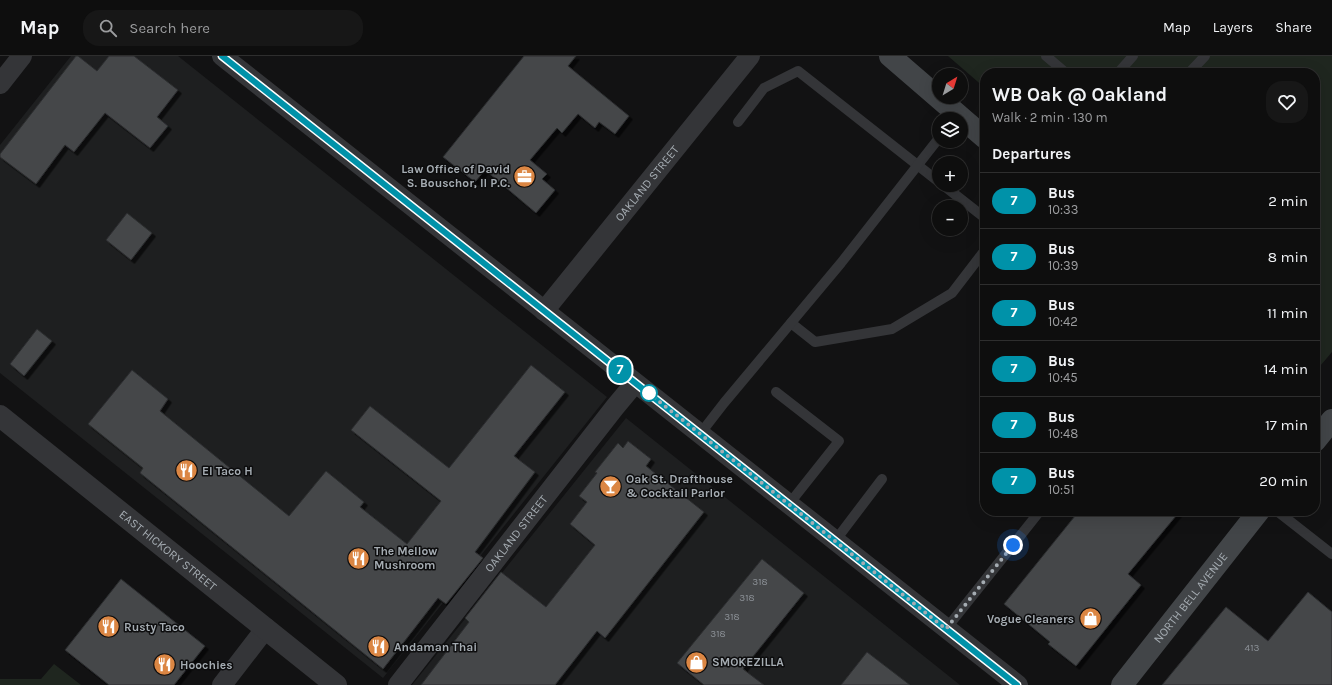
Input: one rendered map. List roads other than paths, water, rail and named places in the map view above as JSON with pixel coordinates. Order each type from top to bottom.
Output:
[{"type":"main road","points":[[890,56],[950,112]]},
{"type":"main road","points":[[968,126],[980,134]]},
{"type":"main road","name":"NORTH BELL AVENUE","points":[[1122,685],[1255,516]]},
{"type":"street","points":[[0,84],[22,56]]},
{"type":"street","points":[[222,56],[1018,685]]},
{"type":"street","name":"OAKLAND STREET","points":[[544,311],[750,56]]},
{"type":"street","name":"OAKLAND STREET","points":[[398,685],[635,383]]},
{"type":"street","name":"EAST HICKORY STREET","points":[[0,416],[336,685]]},
{"type":"street","points":[[222,685],[266,628]]},
{"type":"lane","points":[[1046,56],[1060,68]]},
{"type":"lane","points":[[1122,68],[1133,56]]},
{"type":"lane","points":[[1194,68],[1205,56]]},
{"type":"lane","points":[[738,122],[764,88],[798,71],[932,176]]},
{"type":"lane","points":[[700,434],[724,403],[841,263],[932,147]]},
{"type":"lane","points":[[952,192],[980,214]]},
{"type":"lane","points":[[791,323],[816,342],[892,329],[952,293],[980,257]]},
{"type":"lane","points":[[776,392],[839,441],[789,504]]},
{"type":"lane","points":[[835,541],[882,479]]},
{"type":"lane","points":[[946,629],[1036,516]]},
{"type":"lane","points":[[1283,516],[1332,554]]},
{"type":"place","name":"Law Office of David S. Bouschor, II P.C.","points":[[525,176]]},
{"type":"place","name":"El Taco H","points":[[186,471]]},
{"type":"place","name":"Oak St. Drafthouse & Cocktail Parlor","points":[[611,486]]},
{"type":"place","name":"The Mellow Mushroom","points":[[358,558]]},
{"type":"place","name":"Vogue Cleaners","points":[[1090,619]]},
{"type":"place","name":"Rusty Taco","points":[[109,627]]},
{"type":"place","name":"Andaman Thai","points":[[378,647]]},
{"type":"place","name":"SMOKEZILLA","points":[[696,662]]},
{"type":"place","name":"Hoochies","points":[[164,665]]}]
